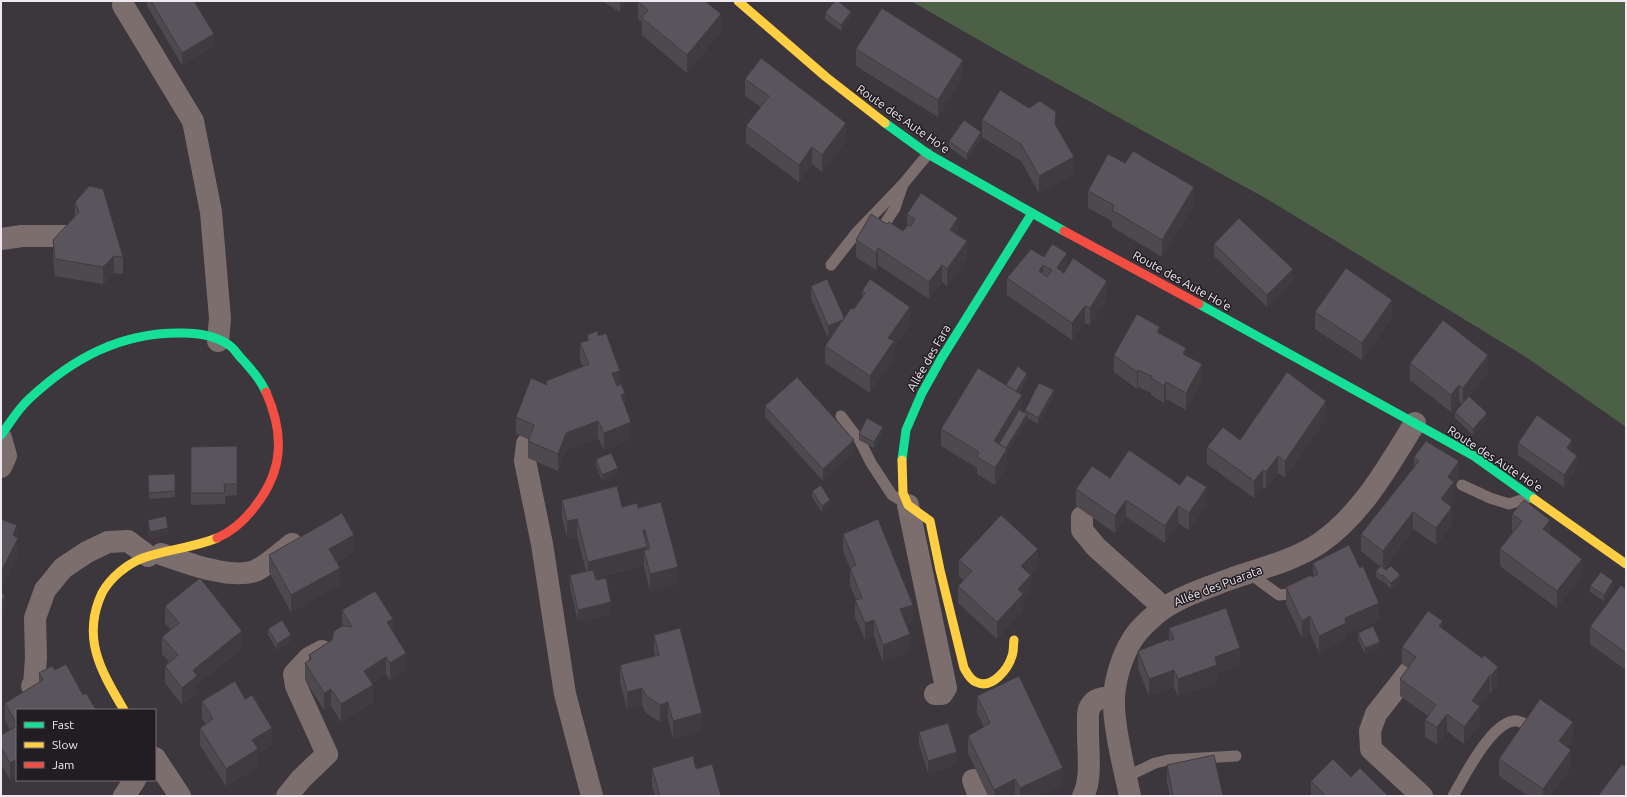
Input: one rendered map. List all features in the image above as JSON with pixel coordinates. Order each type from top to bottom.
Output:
[{"type":"street","name":"Route des Aute Ho'e","points":[[738,1],[826,77],[928,154],[1032,213],[1474,456],[1626,564]]},
{"type":"street","points":[[123,5],[193,121],[211,212],[220,318],[218,341]]},
{"type":"street","name":"Allée des Fara","points":[[908,505],[903,493],[903,453],[906,430],[922,393],[941,359],[1032,213]]},
{"type":"street","points":[[1,239],[22,236],[67,236]]},
{"type":"street","points":[[1,435],[28,400],[76,361],[111,344],[138,335],[169,332],[202,334],[228,345],[254,372],[273,404],[280,438],[278,464],[267,492],[247,518],[225,534],[196,545],[139,559],[118,572],[104,590],[95,610],[92,636],[97,657],[106,678],[123,709]]},
{"type":"street","name":"Allée des Puarata","points":[[1128,787],[1115,718],[1114,698],[1122,662],[1132,639],[1150,619],[1164,608],[1186,596],[1298,555],[1318,544],[1340,528],[1357,510],[1385,471],[1416,423]]},
{"type":"street","points":[[1,438],[6,456],[1,467]]},
{"type":"street","points":[[528,444],[525,460],[542,544],[565,694],[592,796]]},
{"type":"street","points":[[908,505],[930,521],[960,653],[968,676],[972,682],[980,684],[993,682],[1004,672],[1012,658],[1014,640]]},
{"type":"street","points":[[908,505],[923,582],[941,658],[946,688],[942,694],[935,694]]},
{"type":"street","points":[[1082,517],[1082,530],[1096,547],[1164,608]]},
{"type":"street","points":[[32,686],[34,685],[36,658],[35,618],[46,590],[63,568],[87,552],[108,542],[128,541],[154,555],[241,574],[256,570],[274,560],[286,548],[300,538]]},
{"type":"street","points":[[287,796],[301,779],[327,754],[296,686],[294,674],[310,658],[322,651]]},
{"type":"street","points":[[1409,672],[1376,714],[1370,731],[1371,749],[1422,796]]},
{"type":"street","points":[[1083,796],[1088,776],[1088,712],[1090,706],[1096,700],[1105,697],[1114,698]]},
{"type":"street","points":[[156,760],[180,796]]},
{"type":"street","points":[[124,796],[134,781]]},
{"type":"lane","points":[[831,265],[857,232],[904,183],[928,154]]},
{"type":"lane","points":[[880,231],[895,208],[904,183]]},
{"type":"lane","points":[[841,416],[860,441],[871,463],[892,495],[908,505]]},
{"type":"lane","points":[[1462,485],[1490,498],[1509,504],[1532,496]]},
{"type":"lane","points":[[1249,573],[1279,595],[1299,594],[1308,590]]},
{"type":"lane","points":[[1453,796],[1485,743],[1500,728],[1515,720],[1526,724]]},
{"type":"lane","points":[[1128,787],[1154,764],[1168,760],[1236,756]]},
{"type":"green space","points":[[911,1],[1626,1],[1626,427],[1526,357],[1267,199],[1005,55]]},
{"type":"building","points":[[151,1],[194,1],[214,34],[182,53]]},
{"type":"building","points":[[705,1],[721,14],[687,55],[642,18],[648,10],[638,2]]},
{"type":"building","points":[[835,1],[838,1],[851,12],[841,25],[825,13]]},
{"type":"building","points":[[882,8],[963,60],[938,100],[856,49]]},
{"type":"building","points":[[761,58],[846,123],[822,155],[812,147],[799,165],[746,126],[769,96],[745,79]]},
{"type":"building","points":[[1000,90],[1029,108],[1040,101],[1056,112],[1055,124],[1074,157],[1039,176],[1021,144],[982,120]]},
{"type":"building","points":[[964,120],[981,132],[967,154],[949,141]]},
{"type":"building","points":[[1133,151],[1194,187],[1162,240],[1112,210],[1114,205],[1088,191],[1108,154],[1125,163]]},
{"type":"building","points":[[89,186],[103,189],[123,257],[114,256],[103,267],[55,259],[53,240],[79,212],[75,202]]},
{"type":"building","points":[[921,193],[958,218],[950,230],[967,241],[947,269],[942,265],[929,282],[878,248],[876,253],[856,240],[871,214],[887,224],[889,222],[903,231],[908,225],[911,226],[915,219],[907,214]]},
{"type":"building","points":[[1239,218],[1293,269],[1267,295],[1214,244]]},
{"type":"building","points":[[1052,244],[1067,253],[1057,268],[1064,273],[1073,258],[1107,281],[1090,308],[1085,306],[1072,323],[1007,278],[1031,249],[1044,257]],"holes":[[[1043,265],[1052,270],[1047,277],[1039,271]]]},
{"type":"building","points":[[1346,268],[1392,300],[1362,343],[1315,312]]},
{"type":"building","points":[[827,279],[844,317],[843,320],[828,326],[811,286]]},
{"type":"building","points":[[870,279],[910,307],[888,338],[894,341],[870,376],[825,346],[851,308],[854,309],[865,293],[862,291]]},
{"type":"building","points":[[1137,314],[1160,327],[1157,332],[1186,348],[1183,354],[1202,364],[1186,393],[1166,382],[1164,386],[1151,378],[1152,376],[1138,370],[1137,372],[1114,355]]},
{"type":"building","points":[[1443,320],[1488,355],[1463,388],[1459,385],[1451,395],[1410,363]]},
{"type":"building","points":[[597,331],[599,336],[606,333],[620,371],[612,373],[617,386],[621,384],[625,393],[621,395],[631,422],[604,433],[598,421],[566,433],[558,454],[528,441],[534,425],[516,417],[531,378],[547,385],[546,381],[589,364],[580,343],[589,340],[587,335]]},
{"type":"building","points":[[1018,366],[1027,374],[1016,391],[1006,385]]},
{"type":"building","points":[[978,368],[1022,395],[994,441],[1007,449],[995,468],[977,457],[979,452],[941,429]]},
{"type":"building","points":[[1287,372],[1326,401],[1285,461],[1278,456],[1266,472],[1263,470],[1254,481],[1207,447],[1223,427],[1240,440]]},
{"type":"building","points":[[797,377],[854,440],[823,469],[765,406]]},
{"type":"building","points":[[1039,383],[1054,390],[1038,418],[1025,410]]},
{"type":"building","points":[[1469,396],[1487,413],[1473,429],[1455,412]]},
{"type":"building","points":[[1019,410],[1027,414],[1006,448],[999,444]]},
{"type":"building","points":[[1537,415],[1572,440],[1567,448],[1577,456],[1564,475],[1518,443]]},
{"type":"building","points":[[867,418],[883,427],[874,442],[859,434]]},
{"type":"building","points":[[1426,441],[1459,461],[1448,477],[1454,482],[1441,499],[1452,507],[1436,528],[1413,512],[1383,551],[1361,534],[1419,461],[1414,457]]},
{"type":"building","points":[[237,446],[237,484],[224,484],[225,493],[191,493],[191,447]]},
{"type":"building","points":[[1129,450],[1180,485],[1187,475],[1207,487],[1189,513],[1178,506],[1165,526],[1126,500],[1115,516],[1076,489],[1092,466],[1110,478]]},
{"type":"building","points":[[611,453],[618,468],[602,475],[596,459]]},
{"type":"building","points":[[175,474],[175,491],[149,493],[148,475]]},
{"type":"building","points":[[821,485],[830,500],[822,506],[812,491]]},
{"type":"building","points":[[617,486],[622,507],[637,503],[638,508],[661,502],[678,567],[650,574],[644,550],[650,549],[645,530],[643,530],[647,547],[588,562],[577,519],[567,521],[562,500]]},
{"type":"building","points":[[1524,500],[1550,520],[1543,529],[1582,559],[1557,591],[1500,549],[1522,521],[1512,514]]},
{"type":"building","points":[[342,513],[354,535],[329,549],[340,568],[291,595],[269,555]]},
{"type":"building","points":[[1001,515],[1038,549],[1021,566],[1031,575],[1018,589],[1023,594],[997,622],[958,586],[972,571],[959,560]]},
{"type":"building","points":[[166,516],[168,528],[150,532],[148,520]]},
{"type":"building","points":[[1,519],[17,525],[13,535],[18,538],[1,572]]},
{"type":"building","points":[[878,519],[913,605],[900,609],[910,634],[883,645],[874,620],[865,623],[855,600],[862,598],[850,568],[856,565],[843,534]]},
{"type":"building","points":[[1349,545],[1360,568],[1363,566],[1379,603],[1345,618],[1346,623],[1319,636],[1310,616],[1302,621],[1286,587],[1311,575],[1312,577],[1318,574],[1313,563]]},
{"type":"building","points":[[1381,566],[1386,570],[1391,566],[1400,575],[1391,583],[1383,575],[1382,576],[1376,571]]},
{"type":"building","points":[[593,570],[596,580],[606,578],[611,602],[578,610],[570,575]]},
{"type":"building","points":[[1601,572],[1613,581],[1604,595],[1590,586]]},
{"type":"building","points":[[200,578],[242,631],[193,670],[197,676],[182,688],[165,666],[178,655],[162,637],[179,623],[165,606]]},
{"type":"building","points":[[1621,585],[1626,589],[1626,653],[1590,627]]},
{"type":"building","points":[[375,591],[393,619],[387,622],[406,653],[390,663],[386,657],[364,671],[373,685],[341,704],[331,689],[324,693],[305,663],[311,659],[309,655],[332,640],[334,631],[342,626],[352,627],[342,610]]},
{"type":"building","points":[[1,593],[5,595],[1,603]]},
{"type":"building","points":[[1226,608],[1240,648],[1215,657],[1217,665],[1178,679],[1174,670],[1149,679],[1138,651],[1169,639],[1169,641],[1174,639],[1169,628]]},
{"type":"building","points":[[1428,611],[1443,621],[1439,626],[1482,658],[1484,655],[1498,667],[1491,676],[1490,675],[1472,701],[1480,706],[1464,727],[1447,714],[1437,727],[1425,720],[1436,705],[1400,679],[1416,657],[1402,647]]},
{"type":"building","points":[[282,620],[291,635],[277,644],[268,629]]},
{"type":"building","points":[[1373,626],[1380,642],[1365,648],[1358,633]]},
{"type":"building","points":[[680,628],[702,713],[673,721],[668,702],[660,705],[646,696],[642,688],[627,692],[620,665],[659,655],[654,635]]},
{"type":"building","points":[[66,664],[83,695],[86,693],[95,709],[16,709],[16,722],[5,703],[43,680],[39,673],[52,666],[55,670]]},
{"type":"building","points":[[1019,676],[1063,768],[1020,788],[1015,779],[994,790],[968,736],[990,723],[977,696]]},
{"type":"building","points":[[235,681],[245,699],[252,695],[272,728],[252,740],[258,749],[226,769],[200,728],[213,719],[202,701]]},
{"type":"building","points":[[1540,699],[1573,722],[1559,741],[1571,750],[1543,789],[1499,759]]},
{"type":"building","points":[[948,723],[957,752],[928,761],[919,732]]},
{"type":"building","points":[[16,727],[16,760],[10,763],[1,747],[1,735]]},
{"type":"building","points":[[1214,755],[1223,796],[1173,796],[1167,765]]},
{"type":"building","points":[[693,756],[696,769],[712,764],[721,796],[660,796],[652,768]]},
{"type":"building","points":[[1333,759],[1351,777],[1360,768],[1388,796],[1326,796],[1311,781]]},
{"type":"building","points":[[1622,764],[1626,767],[1626,796],[1598,796]]},
{"type":"traffic: fast","points":[[885,123],[928,154],[1064,231]]},
{"type":"traffic: fast","points":[[902,460],[906,430],[922,393],[941,359],[1032,213]]},
{"type":"traffic: fast","points":[[1199,304],[1474,456],[1534,499]]},
{"type":"traffic: fast","points":[[1,435],[25,403],[63,371],[99,350],[139,337],[160,334],[188,333],[200,334],[218,339],[234,349],[255,374],[266,392]]},
{"type":"traffic: slow","points":[[738,1],[826,77],[885,123]]},
{"type":"traffic: slow","points":[[902,460],[903,493],[908,505],[930,521],[940,570],[964,668],[970,678],[982,684],[993,681],[998,677],[1010,661],[1013,652],[1014,640]]},
{"type":"traffic: slow","points":[[1534,499],[1626,564]]},
{"type":"traffic: slow","points":[[123,709],[101,668],[96,654],[93,625],[96,609],[105,587],[125,568],[143,558],[217,538]]},
{"type":"traffic: jam","points":[[1064,231],[1199,304]]},
{"type":"traffic: jam","points":[[217,538],[234,528],[248,515],[256,505],[272,478],[276,464],[278,436],[272,407],[266,392]]}]
